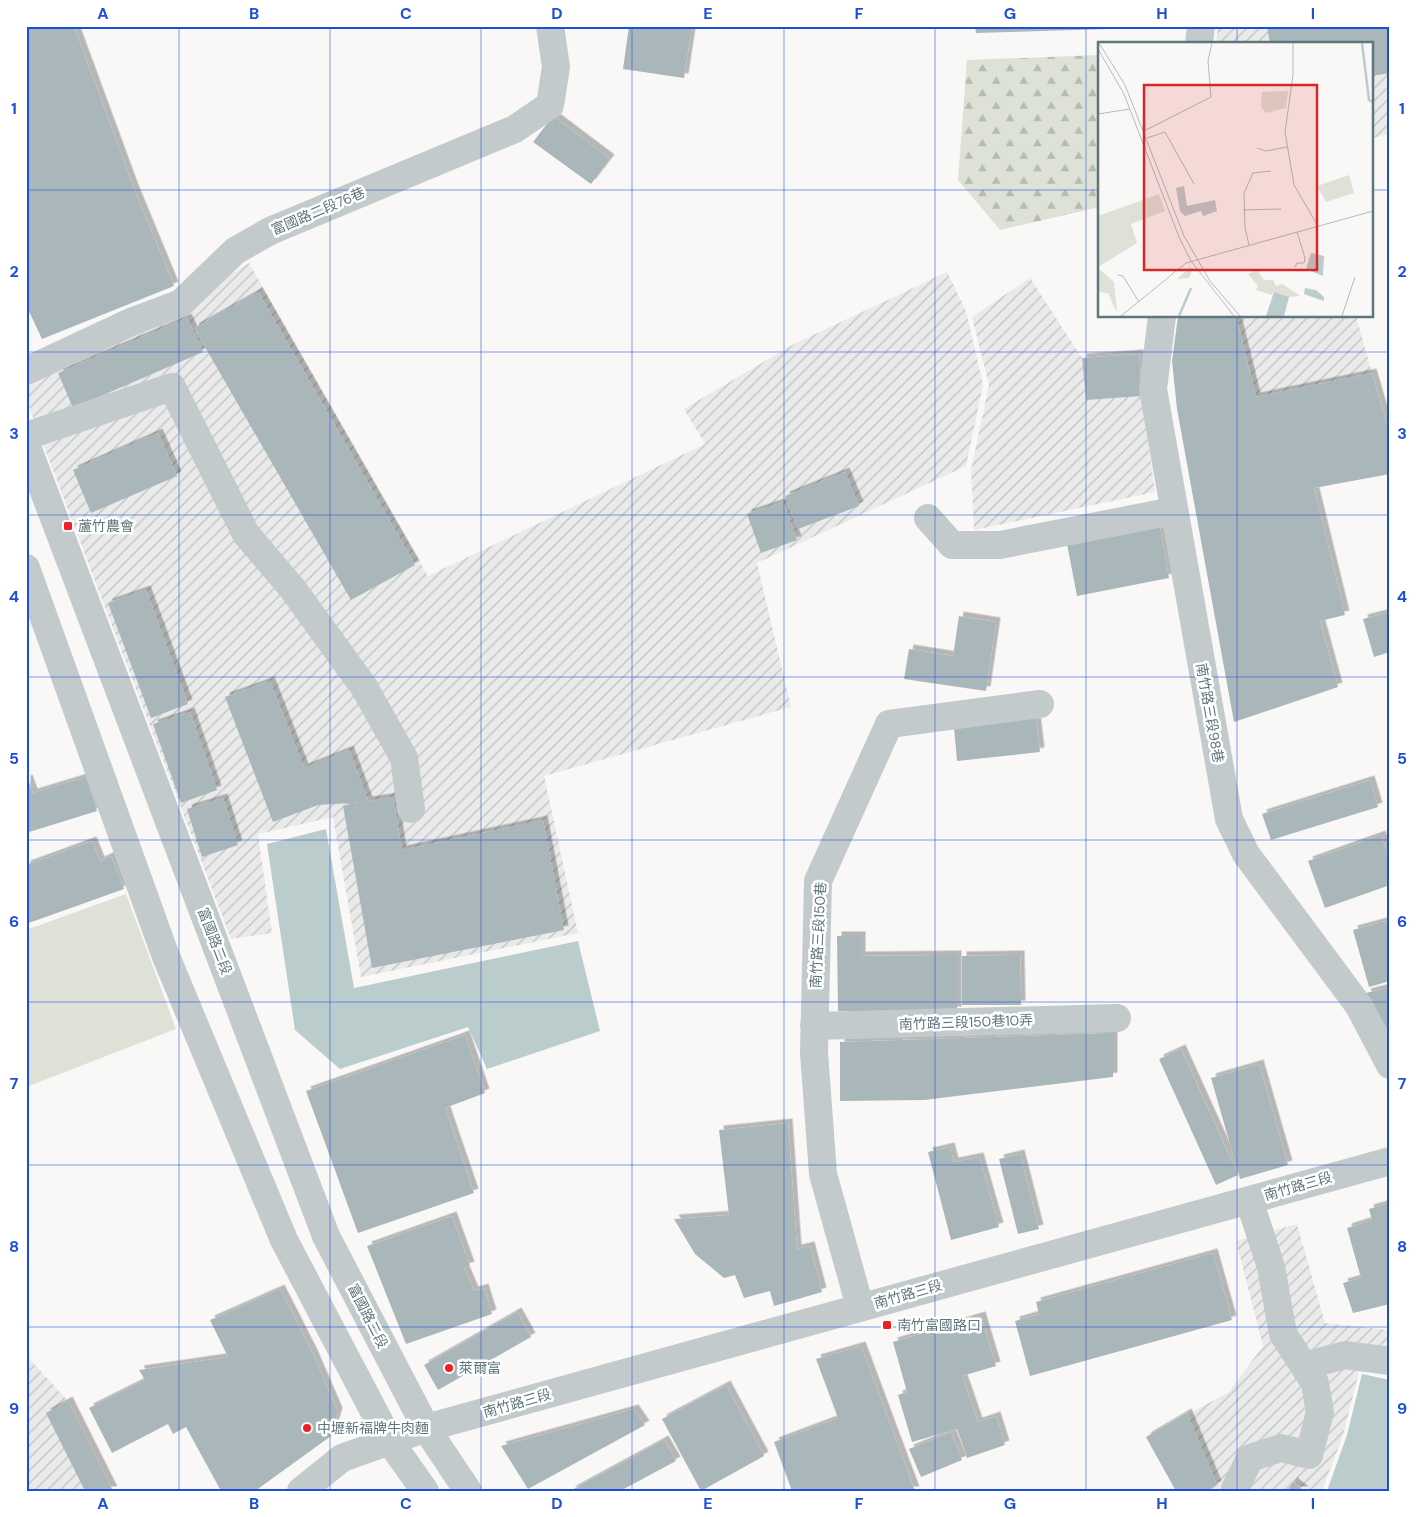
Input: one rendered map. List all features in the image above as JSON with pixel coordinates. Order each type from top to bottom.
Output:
[{"type":"street","name":"富國路二段76巷","points":[[26,371],[134,321],[181,303],[235,252],[270,231],[515,129],[550,105],[556,66],[550,26]]},
{"type":"street","points":[[1199,42],[1201,26]]},
{"type":"street","name":"南竹路三段98巷","points":[[1162,318],[1153,389],[1229,819],[1246,854],[1359,1006],[1390,1065]]},
{"type":"street","points":[[26,436],[172,387],[246,534],[292,588],[364,687],[404,758],[411,809]]},
{"type":"street","name":"富國路二段","points":[[26,444],[326,1236],[426,1428],[468,1491]]},
{"type":"street","points":[[928,518],[952,545],[1000,545],[1173,510]]},
{"type":"street","points":[[26,568],[169,963],[284,1240],[388,1440],[425,1491]]},
{"type":"street","name":"南竹路三段150巷","points":[[860,1308],[823,1174],[814,1053],[818,881],[889,724],[1040,704]]},
{"type":"street","name":"南竹路三段150巷10弄","points":[[814,1026],[1117,1018]]},
{"type":"street","name":"南竹路三段","points":[[301,1491],[342,1458],[426,1428],[1390,1161]]},
{"type":"street","points":[[1235,1490],[1250,1458],[1281,1448],[1309,1455],[1320,1412],[1315,1383],[1283,1334],[1271,1267],[1249,1200]]},
{"type":"street","points":[[1304,1366],[1345,1355],[1390,1361]]},
{"type":"shaded area","points":[[1218,26],[1390,26],[1390,134],[1374,138],[1374,42],[1216,42]]},
{"type":"shaded area","points":[[249,263],[428,576],[705,444],[684,409],[792,345],[947,272],[966,311],[983,385],[966,466],[757,563],[791,707],[544,776],[578,933],[361,977],[333,817],[258,834],[272,933],[231,939],[26,399],[26,371],[186,302]]},
{"type":"shaded area","points":[[1030,278],[1082,358],[1086,400],[1142,396],[1155,492],[974,530],[971,470],[989,385],[972,317]]},
{"type":"shaded area","points":[[1236,318],[1357,318],[1372,373],[1256,397]]},
{"type":"shaded area","points":[[326,829],[354,988],[578,941],[600,1031],[487,1069],[468,1027],[340,1069],[295,1030],[267,844]]},
{"type":"shaded area","points":[[1297,1224],[1325,1323],[1390,1330],[1390,1375],[1360,1368],[1343,1435],[1322,1491],[1176,1491],[1146,1437],[1229,1392],[1263,1346],[1236,1241]]},
{"type":"shaded area","points":[[26,1355],[68,1401],[113,1491],[26,1491]]},
{"type":"shaded area","points":[[1362,1374],[1390,1380],[1390,1491],[1327,1491],[1347,1435]]},
{"type":"green space","points":[[1098,55],[1098,207],[1000,230],[958,180],[967,60]]},
{"type":"green space","points":[[126,894],[176,1029],[26,1087],[26,930]]},
{"type":"building","points":[[26,26],[74,26],[134,189],[174,286],[42,339],[26,305]]},
{"type":"building","points":[[629,26],[692,26],[684,78],[623,69]]},
{"type":"building","points":[[975,26],[1109,26],[1109,29],[976,33]]},
{"type":"building","points":[[1267,26],[1390,26],[1390,73],[1374,76],[1374,42],[1270,42]]},
{"type":"building","points":[[553,116],[610,159],[591,184],[533,142]]},
{"type":"building","points":[[258,292],[415,565],[351,600],[194,328]]},
{"type":"building","points":[[187,318],[203,352],[73,408],[58,373]]},
{"type":"building","points":[[1178,318],[1236,318],[1256,397],[1372,373],[1390,435],[1390,474],[1314,488],[1345,615],[1320,621],[1338,687],[1234,722],[1177,409],[1172,361]]},
{"type":"building","points":[[1139,354],[1142,396],[1086,400],[1082,358]]},
{"type":"building","points":[[158,433],[177,476],[91,513],[73,470]]},
{"type":"building","points":[[845,472],[859,506],[798,529],[785,496]]},
{"type":"building","points":[[783,502],[797,540],[761,553],[747,514]]},
{"type":"building","points":[[1160,527],[1169,578],[1077,596],[1067,544]]},
{"type":"building","points":[[146,590],[188,704],[151,718],[108,603]]},
{"type":"building","points":[[1390,612],[1390,652],[1374,657],[1363,619]]},
{"type":"building","points":[[959,616],[996,622],[986,691],[904,679],[909,649],[953,656]]},
{"type":"building","points":[[270,681],[304,768],[349,750],[368,801],[393,797],[402,850],[543,820],[564,930],[372,968],[343,806],[366,802],[318,805],[273,822],[225,697]]},
{"type":"building","points":[[190,712],[217,790],[181,803],[153,724]]},
{"type":"building","points":[[1036,718],[1040,752],[957,761],[954,727]]},
{"type":"building","points":[[86,777],[97,811],[26,833],[26,780],[28,779],[33,793]]},
{"type":"building","points":[[1370,780],[1378,807],[1271,840],[1262,814]]},
{"type":"building","points":[[223,798],[238,845],[202,857],[187,809]]},
{"type":"building","points":[[1381,835],[1390,860],[1390,885],[1325,908],[1308,861]]},
{"type":"building","points":[[92,841],[100,861],[111,856],[124,889],[26,924],[26,865]]},
{"type":"building","points":[[1390,920],[1390,981],[1369,987],[1353,930]]},
{"type":"building","points":[[837,936],[861,936],[861,956],[957,955],[957,1011],[838,1011]]},
{"type":"building","points":[[1020,955],[1021,1005],[962,1005],[962,956]]},
{"type":"building","points":[[1390,987],[1390,1035],[1366,993]]},
{"type":"building","points":[[1113,1033],[1113,1077],[924,1100],[840,1101],[840,1042]]},
{"type":"building","points":[[465,1035],[485,1093],[445,1108],[474,1193],[358,1233],[306,1091]]},
{"type":"building","points":[[1181,1049],[1238,1175],[1216,1185],[1159,1059]]},
{"type":"building","points":[[1259,1064],[1288,1165],[1240,1179],[1211,1078]]},
{"type":"building","points":[[788,1123],[797,1249],[810,1246],[822,1292],[774,1306],[770,1291],[744,1298],[735,1275],[724,1278],[695,1254],[674,1219],[729,1215],[719,1130]]},
{"type":"building","points":[[950,1147],[954,1162],[979,1157],[999,1227],[951,1240],[928,1152]]},
{"type":"building","points":[[1020,1154],[1039,1229],[1018,1234],[999,1159]]},
{"type":"building","points":[[1390,1203],[1390,1304],[1353,1313],[1343,1283],[1361,1278],[1347,1228],[1372,1220],[1369,1209]]},
{"type":"building","points":[[452,1216],[470,1266],[464,1268],[474,1291],[484,1288],[492,1314],[406,1344],[367,1246]]},
{"type":"building","points":[[1213,1253],[1232,1320],[1030,1376],[1015,1321],[1039,1314],[1036,1302]]},
{"type":"building","points":[[280,1289],[313,1354],[338,1412],[331,1436],[255,1491],[221,1491],[186,1427],[173,1434],[168,1424],[112,1453],[89,1408],[145,1380],[139,1370],[228,1357],[210,1320]]},
{"type":"building","points":[[517,1312],[531,1337],[438,1390],[424,1365]]},
{"type":"building","points":[[981,1316],[996,1366],[962,1376],[978,1422],[996,1416],[1005,1445],[967,1458],[957,1429],[912,1442],[898,1395],[907,1392],[893,1342]]},
{"type":"building","points":[[861,1346],[915,1491],[792,1491],[774,1442],[838,1418],[816,1359]]},
{"type":"building","points":[[726,1385],[764,1456],[701,1491],[662,1419]]},
{"type":"building","points":[[68,1401],[113,1491],[85,1491],[46,1413]]},
{"type":"building","points":[[634,1409],[645,1425],[528,1489],[501,1446]]},
{"type":"building","points":[[1187,1413],[1217,1485],[1207,1491],[1176,1491],[1146,1437]]},
{"type":"building","points":[[951,1432],[962,1460],[921,1477],[909,1449]]},
{"type":"building","points":[[664,1440],[676,1461],[620,1491],[570,1491]]},
{"type":"building","points":[[1293,1482],[1304,1491],[1287,1491]]},
{"type":"place","name":"蘆竹農會","points":[[68,526]]},
{"type":"place","name":"南竹富國路口","points":[[887,1325]]},
{"type":"place","name":"萊爾富","points":[[449,1368]]},
{"type":"place","name":"中壢新福牌牛肉麵","points":[[307,1428]]}]
